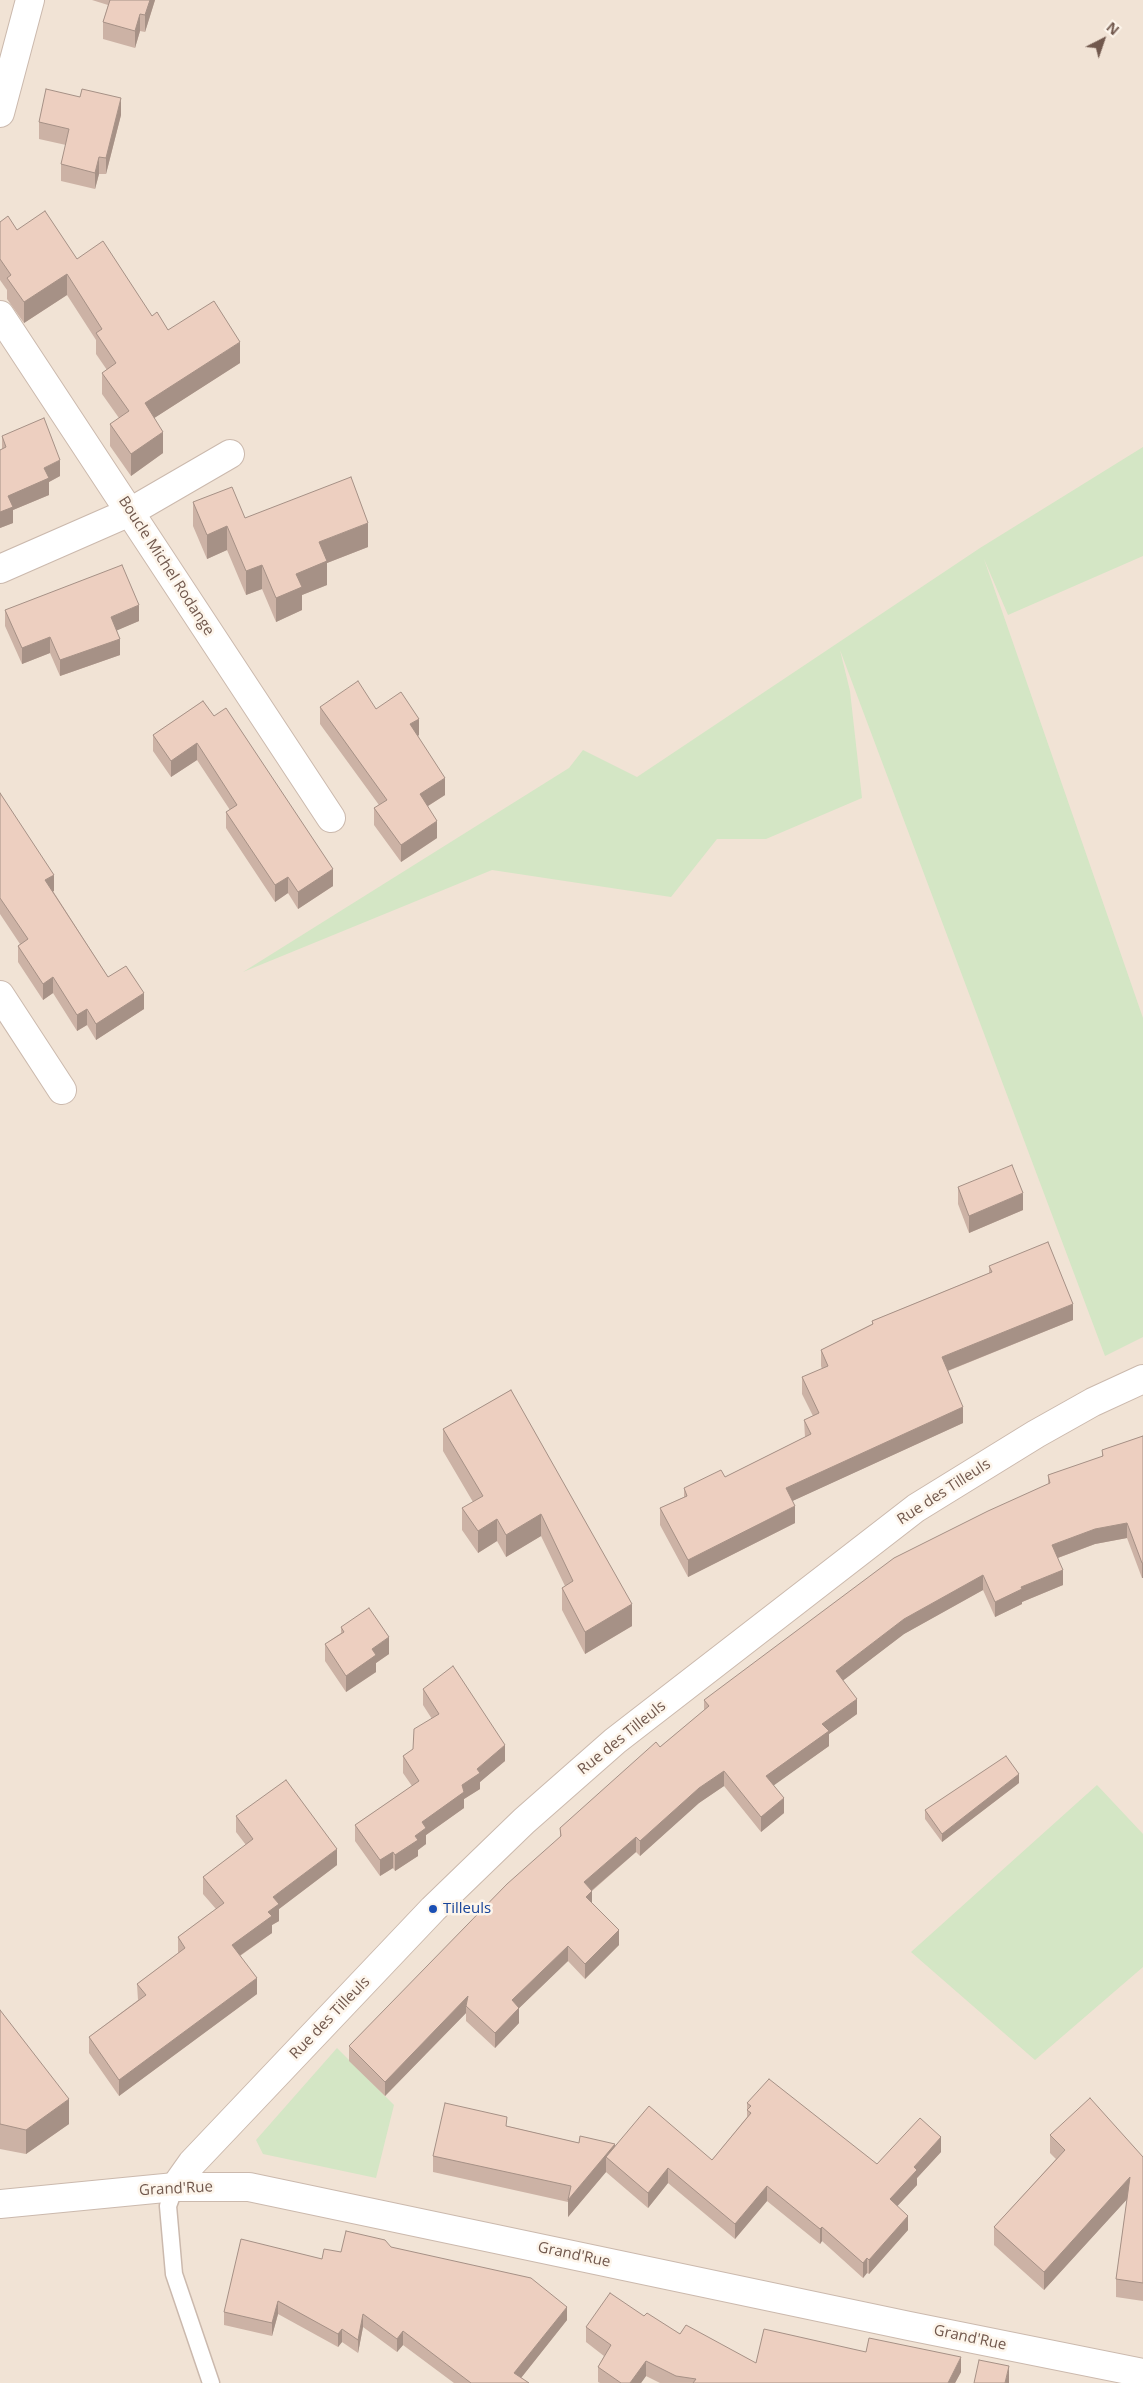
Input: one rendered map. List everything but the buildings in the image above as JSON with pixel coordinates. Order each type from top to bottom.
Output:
[{"type":"street","points":[[0,113],[30,0]]},
{"type":"street","name":"Boucle Michel Rodange","points":[[0,314],[331,818]]},
{"type":"street","points":[[0,569],[130,512],[230,454]]},
{"type":"street","points":[[0,995],[62,1090]]},
{"type":"street","name":"Rue des Tilleuls","points":[[176,2187],[192,2164],[433,1909],[524,1821],[615,1741],[916,1508],[1036,1434],[1093,1402],[1143,1379]]},
{"type":"street","name":"Grand'Rue","points":[[0,2204],[176,2187],[249,2187],[918,2328],[1143,2372]]},
{"type":"lane","points":[[176,2187],[168,2206],[174,2274],[211,2383]]},
{"type":"shaded area","points":[[0,0],[1143,0],[1143,2383],[0,2383]]},
{"type":"green space","points":[[1143,447],[1143,556],[1008,615],[984,559],[1143,1018],[1143,1337],[1105,1356],[840,650],[850,691],[862,798],[766,839],[717,839],[671,897],[492,870],[243,972],[569,768],[583,750],[637,777],[980,548]]},
{"type":"green space","points":[[1097,1785],[1143,1834],[1143,1967],[1035,2060],[911,1952]]},
{"type":"green space","points":[[337,2048],[394,2105],[376,2178],[263,2154],[256,2140]]},
{"type":"place","name":"Tilleuls","points":[[433,1909]]}]
